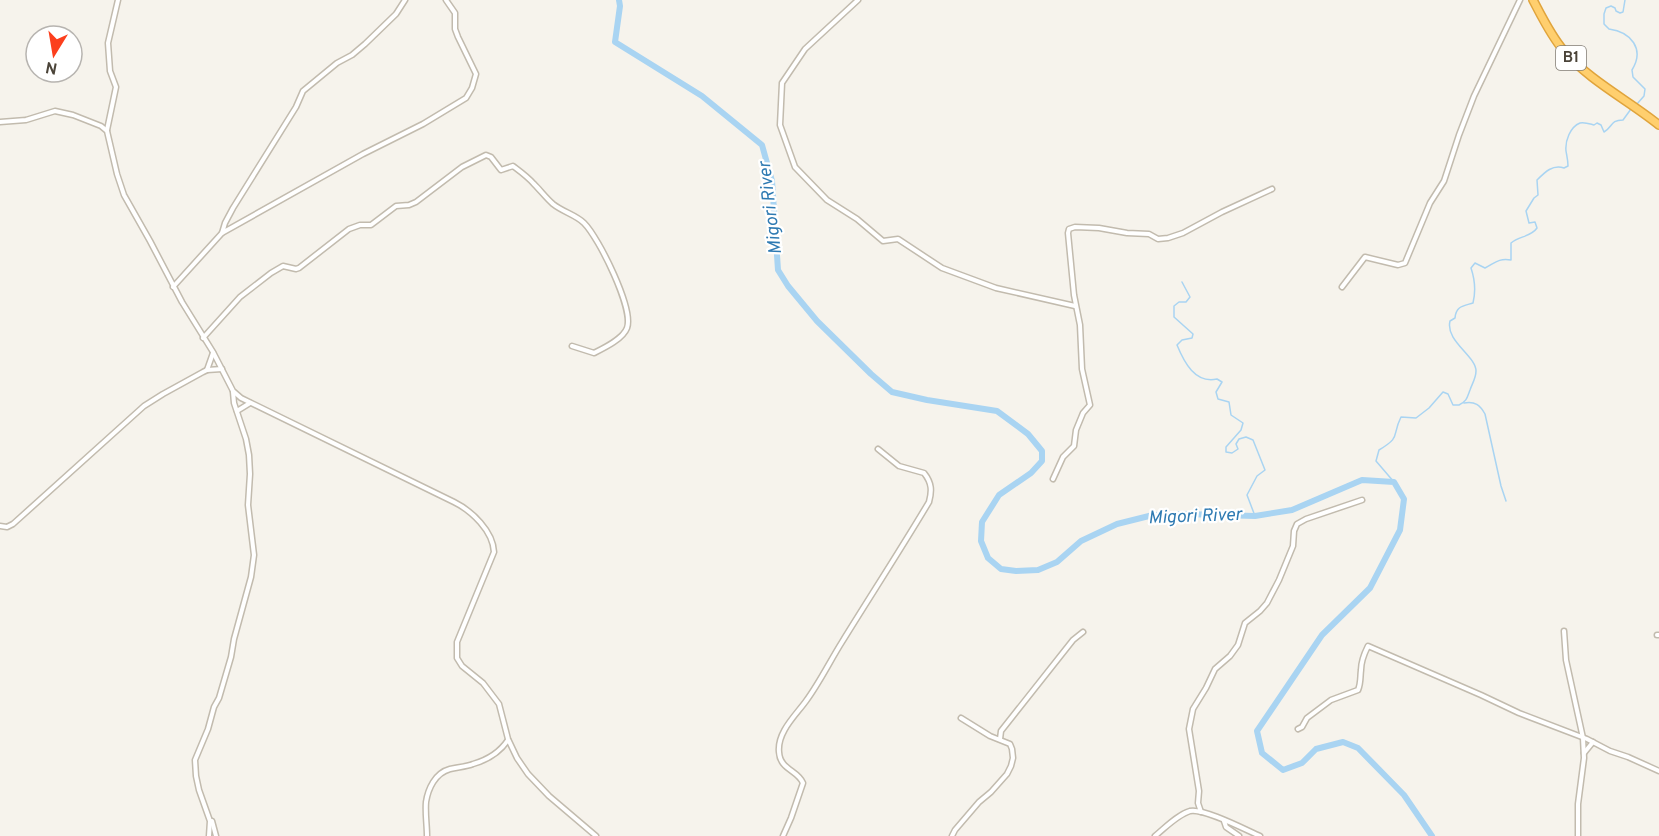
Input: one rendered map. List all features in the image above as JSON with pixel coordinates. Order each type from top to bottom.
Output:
[{"type":"highway","name":"B1","points":[[1533,0],[1563,50],[1588,73],[1659,125]]},
{"type":"street","points":[[118,0],[108,43],[110,71],[116,87],[107,131],[117,174],[124,195],[173,287],[213,352],[233,391],[250,464],[248,505],[254,546],[251,577],[219,698],[195,760],[199,790],[210,821],[209,836]]},
{"type":"street","points":[[222,233],[233,208],[296,107],[302,92],[337,63],[365,44],[396,14],[405,0]]},
{"type":"street","points":[[173,287],[222,233],[356,158],[423,124],[466,98],[476,74],[458,37],[454,13],[446,0]]},
{"type":"street","points":[[858,0],[805,49],[782,82],[780,125],[795,167],[827,200],[857,219],[883,241],[898,239],[942,268],[996,288],[1075,306]]},
{"type":"street","points":[[1342,287],[1365,257],[1398,265],[1405,263],[1430,203],[1444,181],[1474,96],[1520,0]]},
{"type":"street","points":[[0,122],[26,120],[55,111],[73,115],[101,126],[107,131]]},
{"type":"street","points":[[203,338],[240,297],[271,273],[283,266],[299,268],[349,229],[360,225],[371,225],[399,204],[409,205],[416,202],[462,167],[487,155],[501,170],[513,166],[530,179],[553,204],[582,221],[598,243],[617,281],[627,318],[626,331],[594,353],[572,346]]},
{"type":"street","points":[[1053,479],[1064,457],[1074,446],[1076,430],[1083,413],[1090,405],[1082,369],[1080,325],[1075,306],[1068,232],[1070,228],[1099,228],[1150,234],[1158,239],[1168,238],[1183,233],[1272,189]]},
{"type":"street","points":[[207,370],[213,352]]},
{"type":"street","points":[[0,526],[11,525],[144,406],[163,393],[207,370],[222,369]]},
{"type":"street","points":[[233,391],[241,398],[454,502],[468,510],[478,521],[491,541],[494,552],[460,633],[456,654],[462,666],[483,683],[499,704],[508,739],[521,765],[539,787],[596,836]]},
{"type":"street","points":[[237,411],[251,403]]},
{"type":"street","points":[[783,836],[803,783],[800,777],[787,768],[780,757],[779,744],[783,734],[807,700],[929,502],[931,484],[924,473],[899,466],[878,449]]},
{"type":"street","points":[[1201,812],[1189,729],[1193,709],[1215,669],[1230,656],[1238,645],[1245,623],[1267,603],[1293,546],[1297,524],[1362,500]]},
{"type":"street","points":[[1564,631],[1566,660],[1583,738],[1578,836]]},
{"type":"street","points":[[1000,739],[1001,731],[1032,690],[1073,640],[1083,632]]},
{"type":"street","points":[[1298,729],[1306,719],[1331,700],[1358,690],[1363,658],[1368,646],[1519,713],[1659,771]]},
{"type":"street","points":[[952,835],[978,801],[991,792],[1010,769],[1012,761],[1010,744],[990,736],[961,718]]},
{"type":"street","points":[[500,750],[508,739]]},
{"type":"street","points":[[1584,753],[1593,742]]},
{"type":"street","points":[[427,836],[427,799],[430,788],[437,778],[447,770],[480,762],[500,750],[512,748]]},
{"type":"street","points":[[1155,836],[1198,803]]},
{"type":"street","points":[[1190,811],[1201,812],[1224,820],[1260,836]]},
{"type":"street","points":[[207,812],[212,819],[216,836]]},
{"type":"street","points":[[1224,820],[1226,827],[1239,836]]},
{"type":"waterway","name":"Migori River","points":[[619,0],[615,42],[702,96],[762,145],[772,181],[778,270],[817,321],[892,392],[997,411],[1028,434],[1042,451],[1042,461],[1031,473],[999,495],[982,522],[981,541],[988,558],[1001,569],[1038,570],[1057,562],[1081,541],[1117,524],[1153,515],[1255,516],[1292,510],[1362,480],[1394,482],[1404,499],[1400,530],[1370,588],[1322,635],[1257,731],[1262,753],[1283,770],[1302,763],[1316,749],[1343,742],[1358,748],[1404,795],[1432,836]]},
{"type":"waterway","points":[[1625,0],[1623,12],[1620,13],[1611,6],[1606,8],[1604,24],[1609,29],[1624,34],[1634,43],[1637,55],[1632,70],[1633,77],[1645,89],[1644,96],[1637,104]]},
{"type":"waterway","points":[[1394,482],[1376,461],[1379,450],[1395,436],[1401,417],[1416,418],[1429,408],[1443,392],[1448,394],[1453,405],[1459,405],[1466,399],[1475,379],[1475,365],[1456,342],[1450,328],[1450,321],[1455,318],[1458,309],[1473,303],[1475,286],[1471,268],[1475,263],[1485,268],[1500,260],[1511,260],[1511,243],[1532,233],[1537,228],[1535,222],[1529,223],[1526,211],[1538,195],[1537,180],[1553,168],[1568,166],[1566,143],[1576,125],[1597,123],[1601,125],[1604,132],[1614,122],[1623,120],[1631,109]]},
{"type":"waterway","points":[[1182,282],[1190,297],[1186,302],[1179,302],[1174,306],[1174,317],[1193,334],[1192,338],[1182,340],[1177,345],[1187,365],[1197,375],[1222,382],[1216,392],[1218,399],[1229,402],[1231,415],[1243,423],[1241,430],[1226,447],[1226,452],[1232,453],[1238,449],[1236,444],[1239,439],[1246,437],[1253,440],[1265,470],[1257,476],[1247,495],[1255,516]]},
{"type":"waterway","points":[[1464,403],[1477,404],[1485,414],[1506,501]]}]
